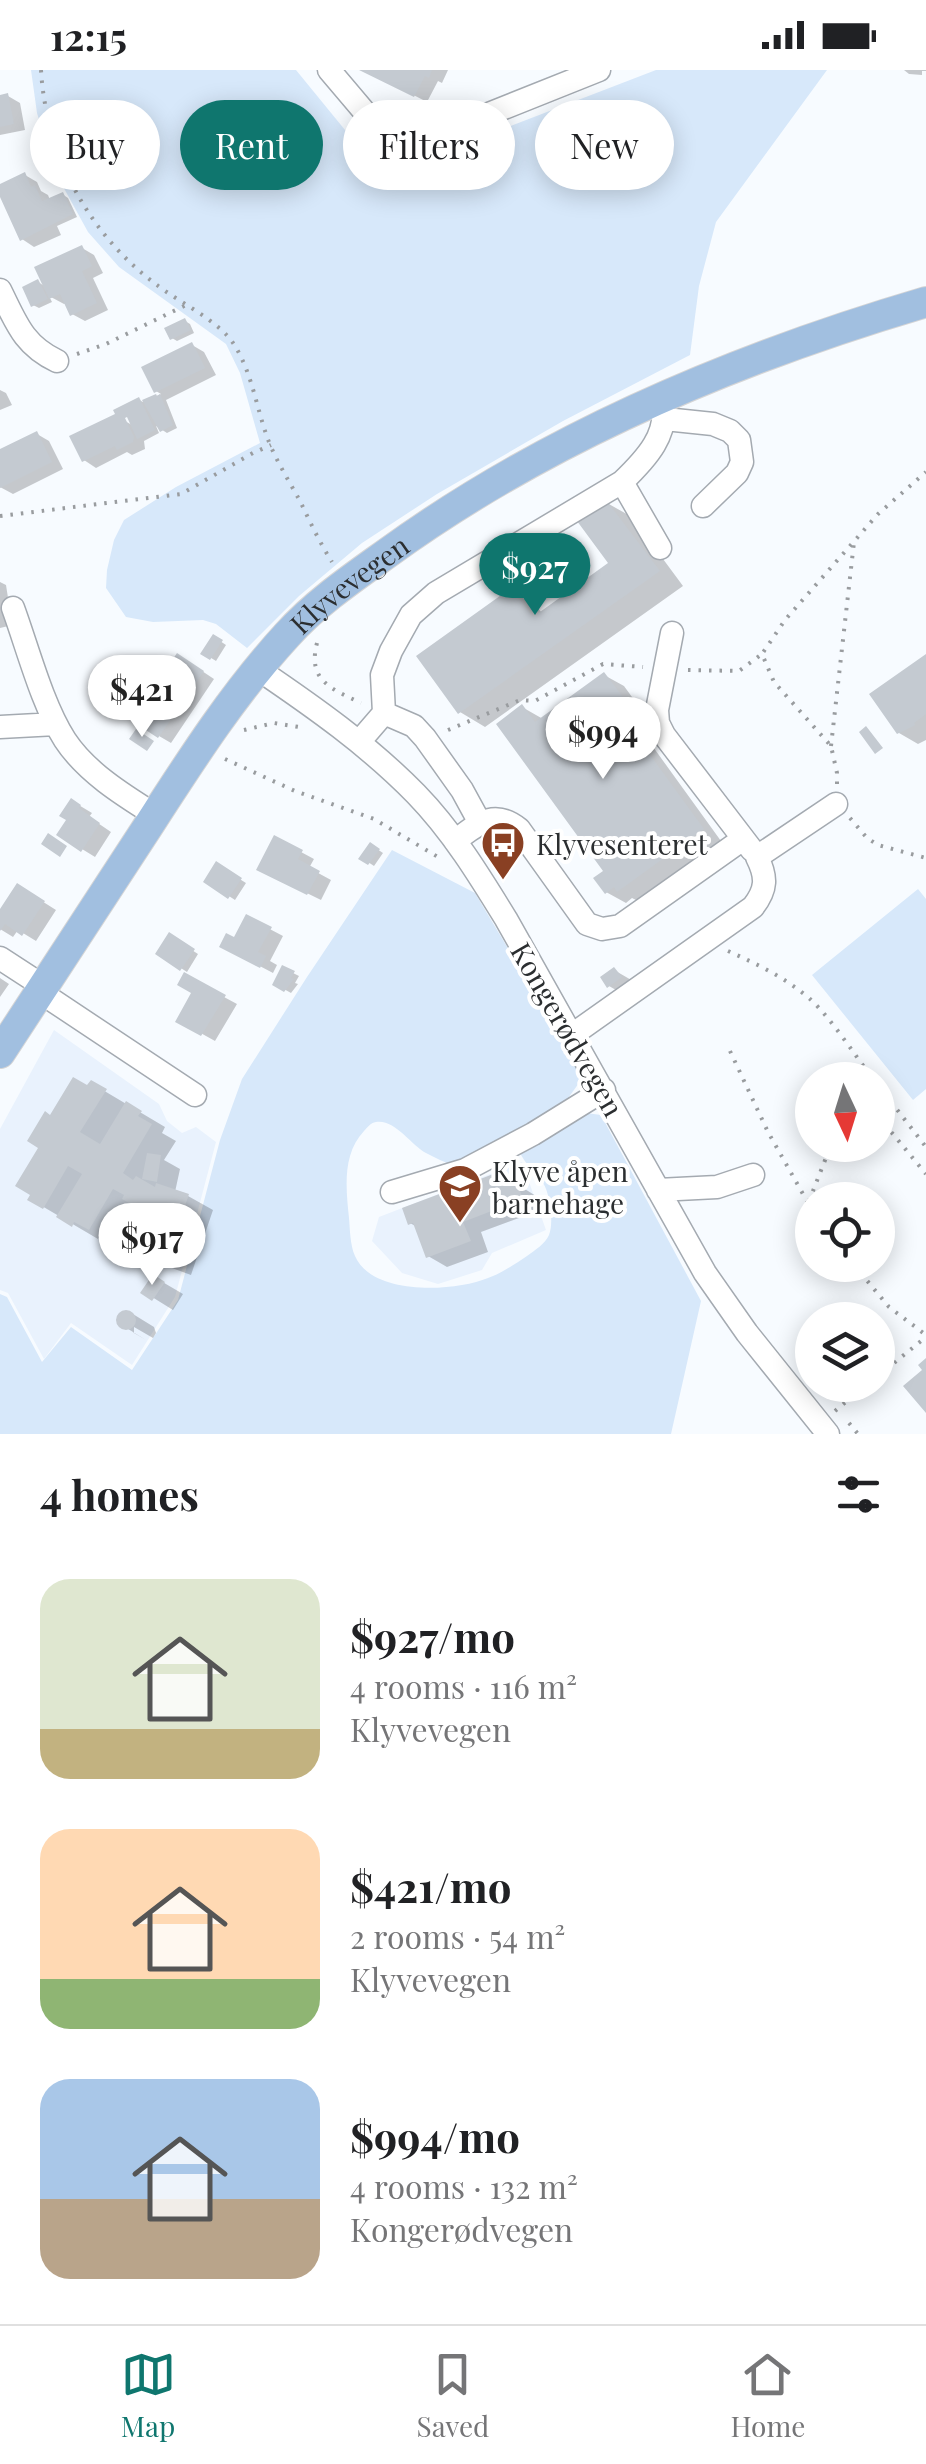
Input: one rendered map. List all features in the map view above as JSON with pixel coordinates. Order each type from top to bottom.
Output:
[{"type":"main road","name":"Klyvevegen","points":[[0,1053],[224,712],[316,606],[417,531],[491,485],[580,438],[663,409],[819,336],[926,302]]},
{"type":"street","points":[[329,70],[368,116],[391,132],[430,137],[599,70]]},
{"type":"street","points":[[0,290],[31,345],[57,361]]},
{"type":"street","points":[[358,742],[384,714],[382,675],[411,615],[436,593],[622,482],[646,459],[663,409],[713,424],[739,440],[742,462],[736,473],[702,506]]},
{"type":"street","points":[[622,482],[660,548]]},
{"type":"street","points":[[13,608],[66,742],[100,777],[155,816]]},
{"type":"street","points":[[572,1034],[753,907],[762,895],[762,866],[658,722],[672,633]]},
{"type":"street","name":"Kongerødvegen","points":[[258,670],[342,727],[418,796],[478,872],[705,1273],[818,1430]]},
{"type":"street","points":[[384,714],[414,726],[425,738],[480,822]]},
{"type":"street","points":[[0,744],[11,726],[56,724]]},
{"type":"street","points":[[454,841],[480,822],[507,819],[519,829],[586,924],[602,929],[620,926],[750,848],[836,804]]},
{"type":"street","points":[[0,958],[195,1095]]},
{"type":"street","points":[[392,1192],[465,1170],[604,1090]]},
{"type":"street","points":[[658,1190],[717,1186],[754,1175]]},
{"type":"path","points":[[41,70],[52,138],[95,224],[127,261],[233,342],[245,364],[270,445],[329,558],[346,582]]},
{"type":"path","points":[[57,361],[106,344],[186,305]]},
{"type":"path","points":[[0,516],[181,494],[270,445]]},
{"type":"path","points":[[425,738],[520,700],[535,701],[603,664],[739,671],[762,654],[786,620],[878,514],[926,472]]},
{"type":"path","points":[[854,542],[830,746],[837,773],[836,804],[878,845],[926,858]]},
{"type":"path","points":[[320,634],[315,650],[318,677],[329,688],[384,714]]},
{"type":"path","points":[[762,654],[774,682],[830,746]]},
{"type":"path","points":[[216,756],[295,791],[374,819],[457,868],[478,872]]},
{"type":"path","points":[[705,941],[759,965],[813,1002],[860,1062]]},
{"type":"path","points":[[730,1051],[796,1182]]},
{"type":"path","points":[[895,1107],[926,1147]]},
{"type":"path","points":[[895,1137],[926,1174]]},
{"type":"path","points":[[868,1282],[889,1307],[926,1336],[895,1362]]},
{"type":"path","points":[[818,1430],[848,1402]]},
{"type":"shaded area","points":[[31,70],[296,70],[321,100],[180,100],[180,190],[323,190],[323,103],[343,128],[343,190],[515,190],[515,124],[535,117],[535,190],[674,190],[674,100],[578,100],[656,70],[827,70],[716,222],[699,286],[690,355],[563,421],[362,543],[299,596],[247,648],[216,624],[203,620],[153,622],[126,617],[106,588],[114,540],[124,520],[176,487],[260,443],[240,373],[226,344],[119,267],[88,232],[65,190],[160,190],[160,100],[35,100]]},
{"type":"shaded area","points":[[392,850],[475,893],[584,1076],[561,1108],[454,1166],[426,1153],[390,1124],[371,1124],[352,1150],[347,1172],[355,1256],[364,1269],[378,1278],[415,1287],[473,1283],[503,1271],[540,1247],[550,1230],[545,1188],[520,1153],[586,1113],[601,1115],[701,1301],[671,1434],[0,1434],[0,1294],[7,1297],[42,1362],[71,1327],[132,1370],[178,1300],[220,1140],[242,1079]]},
{"type":"shaded area","points":[[918,889],[926,899],[926,1089],[913,1100],[895,1078],[895,1062],[882,1062],[812,975]]},
{"type":"shaded area","points":[[54,1030],[159,1104],[167,1121],[182,1133],[196,1127],[216,1142],[175,1297],[132,1365],[71,1323],[44,1359],[8,1293],[0,1290],[0,1129]]},
{"type":"shaded area","name":"Klyve åpen barnehage","points":[[522,1162],[546,1230],[492,1253],[482,1270],[438,1284],[402,1273],[372,1241],[379,1217]]},
{"type":"building","points":[[359,70],[432,70],[414,97]]},
{"type":"building","points":[[8,93],[14,124],[0,127],[0,95]]},
{"type":"building","points":[[25,172],[30,190],[37,190],[42,201],[63,192],[73,214],[20,241],[0,197],[0,184]]},
{"type":"building","points":[[82,245],[92,266],[82,271],[97,303],[70,316],[60,294],[49,299],[34,267]]},
{"type":"building","points":[[38,279],[48,299],[31,307],[22,287]]},
{"type":"building","points":[[185,318],[191,330],[170,340],[164,328]]},
{"type":"building","points":[[192,342],[205,368],[154,393],[141,367]]},
{"type":"building","points":[[160,394],[173,425],[160,432],[142,400]]},
{"type":"building","points":[[139,397],[155,430],[137,439],[127,417],[133,442],[82,462],[69,436],[115,414],[113,410]]},
{"type":"building","points":[[37,431],[52,462],[0,488],[0,449]]},
{"type":"building","points":[[606,500],[660,571],[458,714],[416,656],[511,588],[533,617],[608,563],[577,521]]},
{"type":"building","points":[[213,634],[223,640],[210,660],[200,654]]},
{"type":"building","points":[[177,653],[204,671],[158,738],[132,721]]},
{"type":"building","points":[[926,654],[926,714],[897,734],[869,694]]},
{"type":"building","points":[[604,672],[623,697],[613,704],[704,829],[617,892],[614,887],[605,894],[593,878],[603,871],[496,724],[522,704],[535,722]]},
{"type":"building","points":[[866,726],[883,748],[875,754],[859,732]]},
{"type":"building","points":[[136,729],[154,741],[147,751],[129,739]]},
{"type":"building","points":[[71,798],[100,823],[81,852],[56,835],[66,820],[59,816]]},
{"type":"building","points":[[48,833],[67,846],[60,857],[41,844]]},
{"type":"building","points":[[274,835],[303,850],[298,859],[320,871],[307,895],[256,870]]},
{"type":"building","points":[[370,842],[380,849],[368,865],[358,859]]},
{"type":"building","points":[[216,861],[242,878],[228,899],[203,882]]},
{"type":"building","points":[[17,883],[45,901],[22,936],[5,924],[0,931],[0,909]]},
{"type":"building","points":[[246,914],[272,927],[258,952],[266,956],[260,968],[219,947],[226,933],[234,937]]},
{"type":"building","points":[[169,932],[195,949],[180,971],[155,954]]},
{"type":"building","points":[[282,965],[295,971],[284,992],[272,985]]},
{"type":"building","points":[[614,967],[622,977],[607,988],[600,977]]},
{"type":"building","points":[[184,972],[226,995],[201,1036],[175,1022],[191,993],[177,985]]},
{"type":"building","points":[[73,1077],[87,1085],[91,1080],[107,1089],[80,1132],[100,1144],[126,1101],[142,1111],[138,1116],[152,1124],[123,1173],[155,1187],[156,1183],[189,1194],[166,1262],[133,1251],[146,1213],[113,1189],[89,1230],[74,1222],[72,1227],[56,1217],[82,1174],[68,1166],[43,1209],[27,1200],[30,1195],[15,1186],[38,1148],[27,1141],[45,1111],[50,1115]]},
{"type":"building","points":[[147,1153],[161,1155],[157,1182],[142,1179]]},
{"type":"building","points":[[501,1171],[507,1186],[517,1183],[523,1199],[463,1222],[471,1241],[426,1258],[413,1223],[408,1225],[402,1208],[442,1193],[438,1184],[448,1180],[452,1190]]},
{"type":"building","points":[[153,1274],[165,1282],[152,1301],[140,1293]]},
{"type":"building","points":[[122,1310],[130,1310],[136,1320],[130,1330],[122,1330],[116,1324],[116,1316]]},
{"type":"building","points":[[926,1358],[926,1413],[903,1386],[922,1370],[918,1365]]},
{"type":"place","name":"Klyvesenteret","points":[[503,881]]},
{"type":"place","name":"Klyve åpen barnehage","points":[[460,1224]]}]
